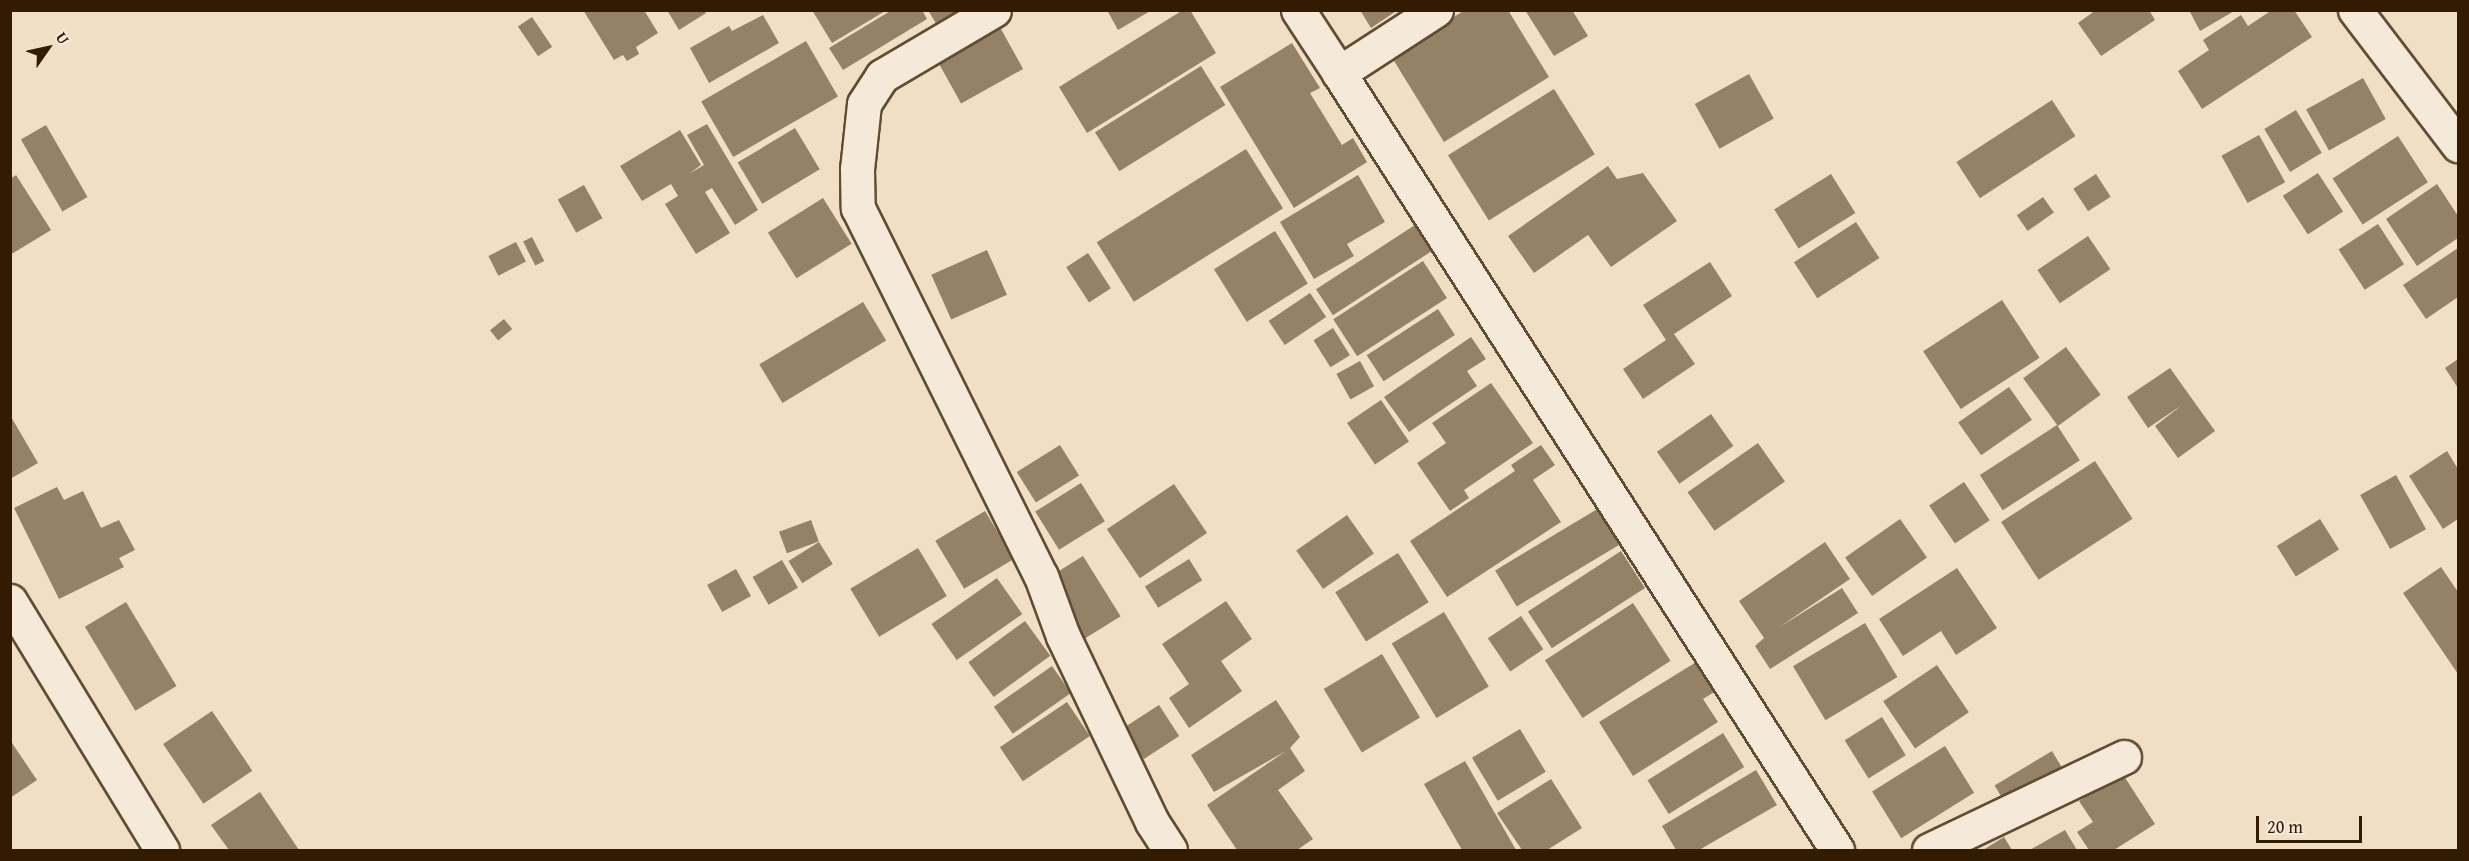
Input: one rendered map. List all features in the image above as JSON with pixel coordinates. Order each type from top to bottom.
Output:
[{"type":"street","points":[[994,10],[882,76],[864,104],[857,169],[858,208],[1041,576],[1063,636],[1152,822],[1170,850]]},
{"type":"street","points":[[1298,10],[1837,850]]},
{"type":"street","points":[[1340,73],[1436,10]]},
{"type":"street","points":[[2355,10],[2458,145]]},
{"type":"street","points":[[10,601],[162,850]]},
{"type":"street","points":[[1929,850],[2124,758]]},
{"type":"building","points":[[583,10],[644,10],[658,33],[636,47],[639,54],[627,61],[623,55],[614,60]]},
{"type":"building","points":[[667,10],[704,10],[706,13],[679,30]]},
{"type":"building","points":[[812,10],[887,10],[832,43]]},
{"type":"building","points":[[892,10],[922,10],[927,19],[843,70],[829,48]]},
{"type":"building","points":[[928,10],[965,10],[938,27]]},
{"type":"building","points":[[1107,10],[1152,10],[1118,30]]},
{"type":"building","points":[[1183,10],[1190,10],[1216,53],[1087,133],[1059,87]]},
{"type":"building","points":[[1360,10],[1398,10],[1371,28]]},
{"type":"building","points":[[1465,10],[1508,10],[1549,77],[1444,142],[1391,56]]},
{"type":"building","points":[[1525,10],[1572,10],[1588,36],[1554,56]]},
{"type":"building","points":[[2096,10],[2149,10],[2155,20],[2101,56],[2078,23]]},
{"type":"building","points":[[2189,10],[2236,10],[2200,31]]},
{"type":"building","points":[[2272,10],[2294,10],[2312,37],[2202,109],[2178,71],[2209,50],[2203,40],[2241,15],[2248,26]]},
{"type":"building","points":[[763,15],[779,43],[709,83],[690,48],[729,26],[732,31]]},
{"type":"building","points":[[532,17],[552,47],[538,56],[518,27]]},
{"type":"building","points":[[996,20],[1023,69],[961,103],[934,54]]},
{"type":"building","points":[[806,41],[838,96],[733,157],[701,102]]},
{"type":"building","points":[[1292,43],[1320,88],[1310,93],[1342,145],[1353,138],[1367,162],[1294,208],[1220,87]]},
{"type":"building","points":[[1201,66],[1225,105],[1119,171],[1095,132]]},
{"type":"building","points":[[1749,74],[1774,119],[1719,149],[1695,104]]},
{"type":"building","points":[[2363,78],[2386,119],[2329,151],[2306,110]]},
{"type":"building","points":[[1554,89],[1595,154],[1489,221],[1448,155]]},
{"type":"building","points":[[2052,100],[2075,136],[1980,198],[1956,162]]},
{"type":"building","points":[[2296,110],[2322,153],[2290,172],[2264,129]]},
{"type":"building","points":[[707,124],[758,210],[735,225],[712,188],[705,192],[730,233],[696,254],[665,204],[678,196],[671,184],[642,201],[620,166],[680,130],[701,165],[689,174],[704,165],[687,135]]},
{"type":"building","points":[[46,125],[88,197],[62,211],[21,140]]},
{"type":"building","points":[[795,128],[820,169],[762,204],[738,163]]},
{"type":"building","points":[[2259,135],[2285,182],[2248,203],[2221,156]]},
{"type":"building","points":[[2398,136],[2428,182],[2363,225],[2333,178]]},
{"type":"building","points":[[1246,149],[1283,208],[1134,302],[1097,242]]},
{"type":"building","points":[[1608,166],[1617,179],[1643,173],[1677,221],[1611,267],[1588,235],[1534,273],[1508,236]]},
{"type":"building","points":[[2318,173],[2343,212],[2308,234],[2283,196]]},
{"type":"building","points":[[1831,174],[1855,213],[1799,249],[1774,210]]},
{"type":"building","points":[[2096,174],[2111,197],[2088,211],[2073,189]]},
{"type":"building","points":[[16,175],[51,230],[10,255],[10,179]]},
{"type":"building","points":[[1358,175],[1385,222],[1347,244],[1354,256],[1314,279],[1280,222]]},
{"type":"building","points":[[2437,184],[2458,216],[2458,238],[2417,266],[2386,219]]},
{"type":"building","points":[[584,185],[602,218],[576,233],[558,200]]},
{"type":"building","points":[[2043,197],[2054,213],[2028,231],[2017,215]]},
{"type":"building","points":[[823,198],[852,244],[796,278],[768,232]]},
{"type":"building","points":[[1856,222],[1879,258],[1817,298],[1794,262]]},
{"type":"building","points":[[2378,224],[2404,264],[2365,290],[2339,250]]},
{"type":"building","points":[[1415,225],[1432,251],[1333,315],[1316,289]]},
{"type":"building","points":[[1275,231],[1308,284],[1247,322],[1214,269]]},
{"type":"building","points":[[2088,236],[2110,269],[2060,303],[2037,270]]},
{"type":"building","points":[[532,237],[544,261],[535,266],[523,242]]},
{"type":"building","points":[[516,242],[526,262],[498,276],[488,256]]},
{"type":"building","points":[[2458,248],[2458,297],[2426,319],[2403,285]]},
{"type":"building","points":[[987,250],[1007,295],[951,320],[931,275]]},
{"type":"building","points":[[1088,253],[1111,288],[1089,302],[1066,267]]},
{"type":"building","points":[[1423,261],[1447,298],[1357,356],[1333,319]]},
{"type":"building","points":[[1710,262],[1732,296],[1674,334],[1695,364],[1643,399],[1623,369],[1666,340],[1643,305]]},
{"type":"building","points":[[1310,293],[1326,317],[1285,345],[1269,321]]},
{"type":"building","points":[[2002,300],[2040,358],[1961,409],[1923,351]]},
{"type":"building","points":[[863,302],[886,341],[782,403],[759,364]]},
{"type":"building","points":[[1438,309],[1455,335],[1384,381],[1367,355]]},
{"type":"building","points":[[504,319],[512,329],[498,340],[490,330]]},
{"type":"building","points":[[1333,328],[1350,355],[1330,367],[1313,340]]},
{"type":"building","points":[[1471,337],[1486,359],[1467,371],[1477,386],[1409,432],[1384,397]]},
{"type":"building","points":[[2066,347],[2101,395],[2058,426],[2023,378]]},
{"type":"building","points":[[2458,359],[2458,388],[2445,368]]},
{"type":"building","points":[[1360,361],[1374,386],[1350,399],[1336,374]]},
{"type":"building","points":[[2170,368],[2215,431],[2178,458],[2155,426],[2182,405],[2148,428],[2127,397]]},
{"type":"building","points":[[1491,383],[1533,443],[1464,490],[1469,498],[1450,511],[1417,463],[1446,443],[1432,423]]},
{"type":"building","points":[[2009,387],[2032,420],[1981,455],[1958,423]]},
{"type":"building","points":[[1381,400],[1409,441],[1375,464],[1347,423]]},
{"type":"building","points":[[1711,414],[1733,446],[1679,484],[1657,452]]},
{"type":"building","points":[[10,415],[38,463],[10,479]]},
{"type":"building","points":[[2057,425],[2080,460],[2003,510],[1980,475]]},
{"type":"building","points":[[1758,443],[1785,482],[1715,531],[1688,492]]},
{"type":"building","points":[[1060,445],[1079,476],[1036,503],[1017,472]]},
{"type":"building","points":[[1541,445],[1555,465],[1533,480],[1561,522],[1447,597],[1410,541],[1515,471],[1511,465]]},
{"type":"building","points":[[2447,451],[2458,469],[2458,519],[2443,529],[2409,476]]},
{"type":"building","points":[[2095,461],[2133,519],[2039,580],[2001,522]]},
{"type":"building","points":[[2396,475],[2426,529],[2390,549],[2360,495]]},
{"type":"building","points":[[1964,482],[1990,520],[1955,544],[1929,505]]},
{"type":"building","points":[[1081,483],[1105,521],[1059,550],[1035,512]]},
{"type":"building","points":[[1174,484],[1207,533],[1140,578],[1107,529]]},
{"type":"building","points":[[57,487],[64,500],[83,491],[101,528],[119,520],[135,550],[119,558],[124,567],[59,599],[14,508]]},
{"type":"building","points":[[1604,505],[1626,541],[1517,606],[1495,570]]},
{"type":"building","points":[[985,511],[1014,559],[964,589],[935,541]]},
{"type":"building","points":[[1347,515],[1374,554],[1323,589],[1296,551]]},
{"type":"building","points":[[1900,519],[1927,558],[1872,596],[1845,557]]},
{"type":"building","points":[[2320,519],[2339,550],[2296,577],[2277,546]]},
{"type":"building","points":[[811,520],[819,542],[787,553],[779,532]]},
{"type":"building","points":[[819,542],[833,564],[802,583],[788,561]]},
{"type":"building","points":[[1825,542],[1850,579],[1778,628],[1842,588],[1858,613],[1770,669],[1755,646],[1764,638],[1739,601]]},
{"type":"building","points":[[918,548],[947,596],[879,637],[850,589]]},
{"type":"building","points":[[1621,551],[1645,588],[1552,648],[1528,611]]},
{"type":"building","points":[[1398,553],[1429,602],[1366,641],[1335,592]]},
{"type":"building","points":[[1083,556],[1121,616],[1082,640],[1045,580]]},
{"type":"building","points":[[1189,559],[1202,580],[1158,608],[1145,587]]},
{"type":"building","points":[[782,560],[798,588],[769,605],[753,577]]},
{"type":"building","points":[[2441,567],[2458,592],[2458,674],[2403,593]]},
{"type":"building","points":[[1957,568],[1997,628],[1956,655],[1941,631],[1903,656],[1879,619]]},
{"type":"building","points":[[736,569],[751,596],[722,612],[707,585]]},
{"type":"building","points":[[997,578],[1022,614],[957,660],[931,624]]},
{"type":"building","points":[[1226,601],[1252,639],[1221,661],[1242,691],[1189,728],[1169,698],[1189,684],[1162,644]]},
{"type":"building","points":[[126,602],[176,686],[135,711],[85,627]]},
{"type":"building","points":[[1633,603],[1671,661],[1583,718],[1545,660]]},
{"type":"building","points":[[1444,612],[1489,687],[1437,718],[1392,643]]},
{"type":"building","points":[[1521,616],[1543,649],[1510,672],[1488,638]]},
{"type":"building","points":[[1025,621],[1050,656],[994,697],[968,662]]},
{"type":"building","points":[[1865,623],[1897,677],[1825,720],[1793,666]]},
{"type":"building","points":[[1382,654],[1420,717],[1362,752],[1324,689]]},
{"type":"building","points":[[1706,656],[1724,686],[1703,699],[1718,722],[1633,776],[1599,722]]},
{"type":"building","points":[[1937,665],[1969,712],[1915,749],[1883,701]]},
{"type":"building","points":[[1052,666],[1071,693],[1013,734],[994,707]]},
{"type":"building","points":[[1276,700],[1300,737],[1290,748],[1305,771],[1278,790],[1313,839],[1297,850],[1237,850],[1207,805],[1286,751],[1214,792],[1191,755]]},
{"type":"building","points":[[1067,702],[1090,736],[1023,781],[1000,747]]},
{"type":"building","points":[[1159,705],[1179,736],[1144,759],[1124,728]]},
{"type":"building","points":[[212,711],[252,771],[203,804],[163,744]]},
{"type":"building","points":[[1882,717],[1906,755],[1869,778],[1845,740]]},
{"type":"building","points":[[1520,729],[1546,772],[1498,801],[1472,758]]},
{"type":"building","points":[[1723,733],[1744,767],[1669,814],[1648,780]]},
{"type":"building","points":[[10,740],[37,780],[10,798]]},
{"type":"building","points":[[1945,746],[1974,793],[1901,838],[1872,792]]},
{"type":"building","points":[[2052,751],[2067,776],[2010,810],[1995,786]]},
{"type":"building","points":[[1465,761],[1516,850],[1462,850],[1424,784]]},
{"type":"building","points":[[1756,770],[1777,805],[1699,850],[1676,850],[1662,826]]},
{"type":"building","points":[[2122,773],[2155,824],[2114,850],[2089,850],[2077,832],[2093,822],[2079,801]]},
{"type":"building","points":[[1551,779],[1582,828],[1547,850],[1522,850],[1497,813]]},
{"type":"building","points":[[260,792],[299,850],[229,850],[211,825]]},
{"type":"building","points":[[2065,830],[2077,850],[2030,850]]},
{"type":"building","points":[[2004,837],[2012,850],[1983,850]]}]
